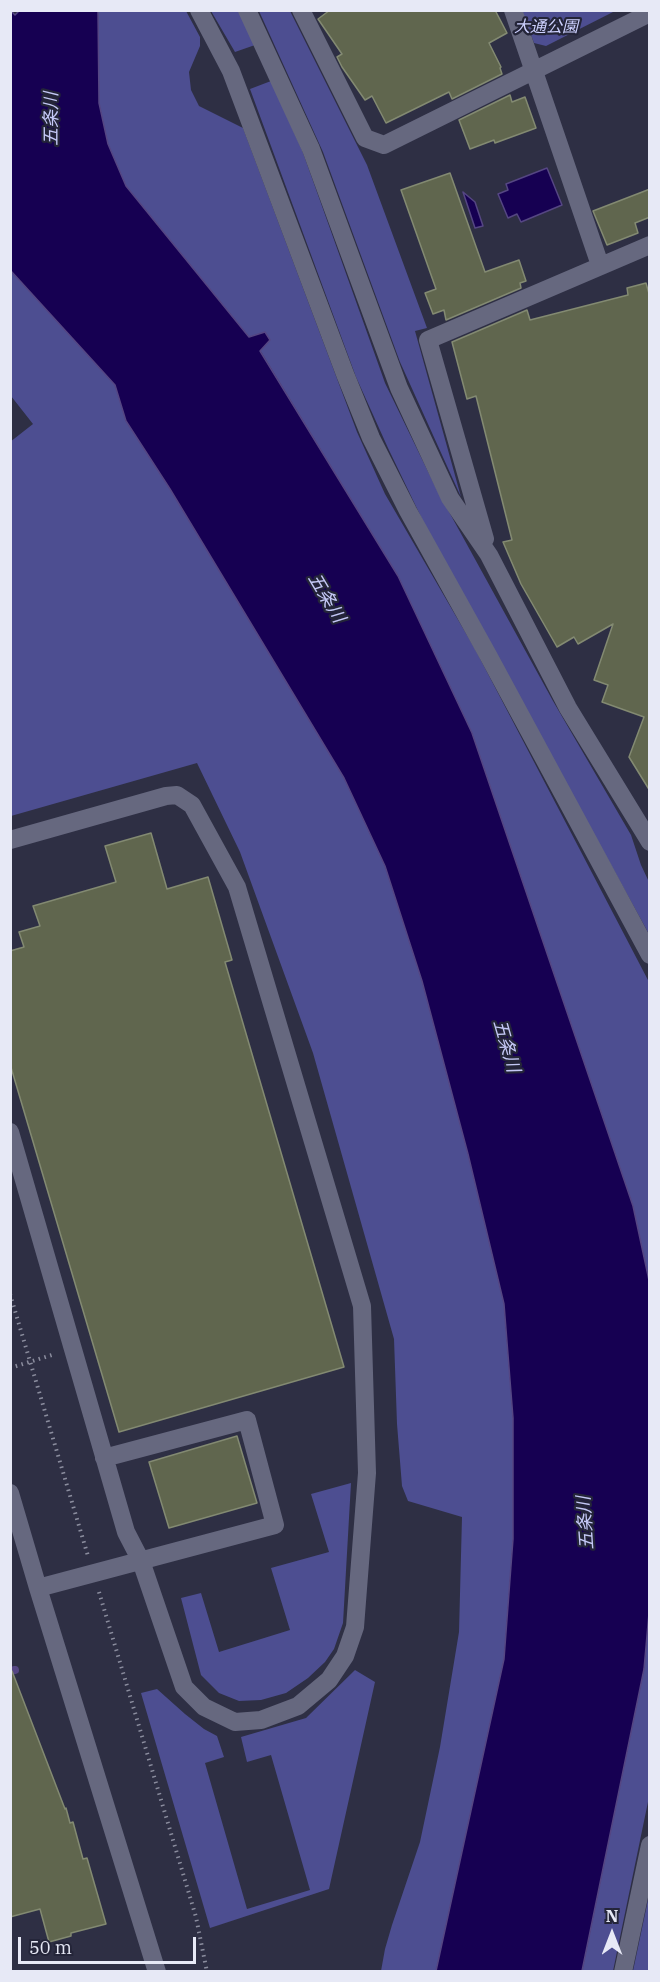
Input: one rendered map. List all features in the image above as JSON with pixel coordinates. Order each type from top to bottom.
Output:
[{"type":"street","points":[[199,10],[231,71],[371,438],[408,511],[650,955]]},
{"type":"street","points":[[513,10],[600,265]]},
{"type":"street","points":[[301,11],[365,138],[384,145],[650,13]]},
{"type":"street","points":[[248,12],[311,148],[399,388],[450,498],[489,555],[568,708],[650,842]]},
{"type":"street","points":[[489,555],[428,340],[650,245]]},
{"type":"street","points":[[10,840],[166,796],[177,795],[192,805],[237,887],[362,1306],[367,1473],[355,1627],[345,1656],[329,1680],[298,1706],[261,1720],[235,1722],[204,1707],[184,1687],[141,1561],[126,1532],[10,1132]]},
{"type":"street","points":[[44,1586],[99,1568],[141,1561],[275,1525],[247,1420],[104,1458]]},
{"type":"street","points":[[10,1493],[44,1586],[152,1967]]},
{"type":"street","points":[[623,1971],[650,1845]]},
{"type":"path","points":[[10,1294],[99,1568]]},
{"type":"path","points":[[10,1368],[53,1354]]},
{"type":"path","points":[[98,1589],[196,1917],[207,1971]]},
{"type":"green space","points":[[98,11],[186,11],[200,37],[200,46],[189,72],[191,90],[199,106],[243,128],[357,432],[385,494],[475,649],[649,982],[649,1285],[633,1206],[472,733],[398,576],[260,350],[270,340],[249,337],[126,186],[108,144],[99,103]]},
{"type":"green space","points":[[211,11],[239,11],[255,45],[235,52]]},
{"type":"green space","points":[[259,11],[290,11],[367,165],[427,328],[415,331],[461,497],[400,362],[323,152]]},
{"type":"green space","name":"大通公園","points":[[522,11],[615,11],[546,46],[534,43]]},
{"type":"green space","points":[[271,81],[302,150],[385,383],[437,490],[553,701],[631,835],[649,882],[649,934],[434,544],[356,377],[250,89]]},
{"type":"green space","points":[[11,271],[116,385],[126,421],[170,489],[344,778],[385,866],[422,981],[468,1154],[504,1304],[513,1418],[513,1539],[504,1659],[436,1971],[381,1971],[392,1925],[420,1842],[440,1747],[459,1632],[462,1517],[408,1501],[402,1486],[394,1339],[313,1053],[240,852],[197,763],[11,816],[10,442],[33,424],[11,396]]},
{"type":"green space","points":[[351,1483],[343,1623],[334,1649],[325,1662],[308,1678],[286,1693],[261,1700],[239,1701],[219,1693],[201,1675],[181,1598],[201,1593],[219,1652],[290,1630],[271,1568],[329,1552],[311,1494]]},
{"type":"green space","points":[[649,1613],[649,1797],[613,1971],[582,1972],[644,1669]]},
{"type":"green space","points":[[355,1670],[375,1682],[329,1889],[210,1928],[141,1693],[157,1689],[204,1729],[217,1736],[224,1757],[205,1763],[247,1909],[310,1890],[271,1755],[247,1762],[241,1737],[306,1718]]},
{"type":"green space","points":[[649,1895],[649,1971],[633,1971]]},
{"type":"water","name":"五条川","points":[[11,11],[15,15],[19,11],[98,11],[99,103],[108,144],[126,186],[249,337],[265,332],[270,340],[260,351],[398,576],[472,733],[633,1206],[650,1285],[649,1613],[644,1669],[582,1971],[436,1971],[504,1659],[513,1539],[513,1418],[504,1304],[468,1154],[422,981],[385,866],[344,778],[170,489],[126,421],[115,385],[11,271]]},
{"type":"water","points":[[547,168],[562,205],[521,222],[517,214],[508,218],[498,194],[508,190],[506,184]]},
{"type":"water","points":[[463,192],[475,202],[483,226],[475,228]]},
{"type":"building","points":[[330,10],[495,10],[507,33],[489,43],[502,74],[452,99],[449,92],[386,123],[372,96],[365,100],[342,67],[337,57],[342,54],[318,19]]},
{"type":"building","points":[[510,95],[512,102],[525,97],[536,128],[495,143],[494,140],[470,149],[459,120]]},
{"type":"building","points":[[450,173],[485,272],[519,260],[526,281],[520,283],[521,288],[446,320],[444,310],[433,314],[425,293],[436,289],[401,190]]},
{"type":"building","points":[[650,189],[650,217],[635,223],[638,233],[607,245],[593,211]]},
{"type":"building","points":[[646,283],[650,297],[650,791],[629,757],[644,717],[602,702],[608,685],[594,680],[613,624],[578,644],[574,637],[557,647],[521,584],[503,542],[512,540],[476,396],[467,399],[452,342],[527,310],[530,320],[628,295],[627,288]]},
{"type":"building","points":[[151,833],[167,889],[208,877],[232,960],[225,962],[344,1367],[119,1432],[10,1064],[10,951],[24,947],[19,932],[40,926],[33,906],[116,882],[105,846]]},
{"type":"building","points":[[237,1436],[257,1503],[169,1528],[149,1462]]},
{"type":"building","points":[[10,1671],[12,1671],[70,1823],[73,1822],[83,1859],[87,1858],[106,1924],[71,1933],[71,1936],[49,1942],[40,1909],[10,1917]]},
{"type":"waterway","points":[[10,1671],[15,1670]]}]
